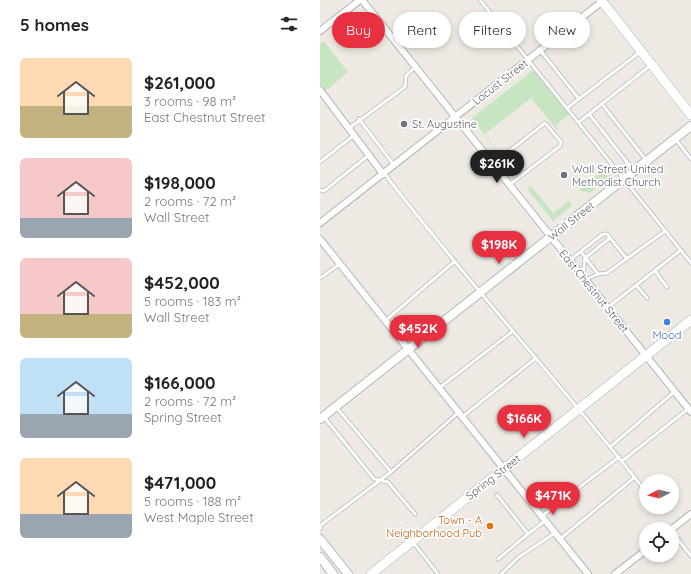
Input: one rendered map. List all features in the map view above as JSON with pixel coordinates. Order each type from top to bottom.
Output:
[{"type":"main road","points":[[603,0],[691,115]]},
{"type":"main road","name":"Spring Street","points":[[371,574],[691,320]]},
{"type":"street","points":[[320,31],[361,0]]},
{"type":"street","name":"East Chestnut Street","points":[[361,0],[690,410]]},
{"type":"street","name":"Locust Street","points":[[320,223],[603,0]]},
{"type":"street","points":[[321,93],[383,173]]},
{"type":"street","name":"Wall Street","points":[[322,418],[691,126]]},
{"type":"street","points":[[320,239],[588,574]]},
{"type":"street","points":[[679,523],[691,514]]},
{"type":"street","points":[[320,539],[348,574]]},
{"type":"street","points":[[615,574],[639,555]]},
{"type":"street","points":[[320,558],[333,574]]},
{"type":"lane","points":[[480,0],[691,263]]},
{"type":"lane","points":[[540,50],[579,99]]},
{"type":"lane","points":[[567,108],[641,51]]},
{"type":"lane","points":[[579,122],[652,64]]},
{"type":"lane","points":[[348,129],[359,119],[374,111],[400,91],[404,87],[406,76],[415,67]]},
{"type":"lane","points":[[602,104],[647,161]]},
{"type":"lane","points":[[589,114],[634,171]]},
{"type":"lane","points":[[359,119],[394,165]]},
{"type":"lane","points":[[493,164],[545,123],[561,142],[560,146],[509,185]]},
{"type":"lane","points":[[320,162],[353,136]]},
{"type":"lane","points":[[675,139],[690,157]]},
{"type":"lane","points":[[320,190],[324,191],[369,155]]},
{"type":"lane","points":[[383,173],[480,293],[580,408],[639,483]]},
{"type":"lane","points":[[610,238],[585,258],[584,279],[598,274],[607,273],[665,231]]},
{"type":"lane","points":[[570,260],[604,234],[607,234],[627,259]]},
{"type":"lane","points":[[607,308],[681,250]]},
{"type":"lane","points":[[581,252],[598,274]]},
{"type":"lane","points":[[385,321],[455,261]]},
{"type":"lane","points":[[320,278],[340,264]]},
{"type":"lane","points":[[655,271],[667,287]]},
{"type":"lane","points":[[636,285],[647,298]]},
{"type":"lane","points":[[439,388],[513,331]]},
{"type":"lane","points":[[320,529],[321,525],[382,481],[460,414],[536,358]]},
{"type":"lane","points":[[610,447],[675,392]]},
{"type":"lane","points":[[336,407],[391,472]]},
{"type":"lane","points":[[622,461],[690,410]]},
{"type":"lane","points":[[322,418],[374,479],[388,482],[415,514]]},
{"type":"lane","points":[[498,559],[528,534],[544,518],[619,457]]},
{"type":"lane","points":[[560,539],[635,478]]},
{"type":"lane","points":[[497,494],[528,534]]},
{"type":"lane","points":[[501,574],[519,557],[555,533]]},
{"type":"lane","points":[[412,541],[438,574]]},
{"type":"lane","points":[[679,541],[691,556]]},
{"type":"green space","points":[[324,41],[348,72],[328,89],[323,91],[320,87],[320,44]]},
{"type":"green space","points":[[533,70],[570,114],[556,125],[557,130],[531,98],[485,134],[499,154],[472,118]]},
{"type":"green space","points":[[607,168],[612,174],[590,193],[579,189]]},
{"type":"green space","points":[[531,186],[553,213],[569,201],[572,206],[553,221],[527,189]]},
{"type":"place","name":"St. Augustine","points":[[404,124]]},
{"type":"place","name":"Wall Street United Methodist Church","points":[[564,175]]},
{"type":"place","name":"Mood","points":[[667,322]]},
{"type":"place","name":"Town - A Neighborhood Pub","points":[[490,526]]}]
